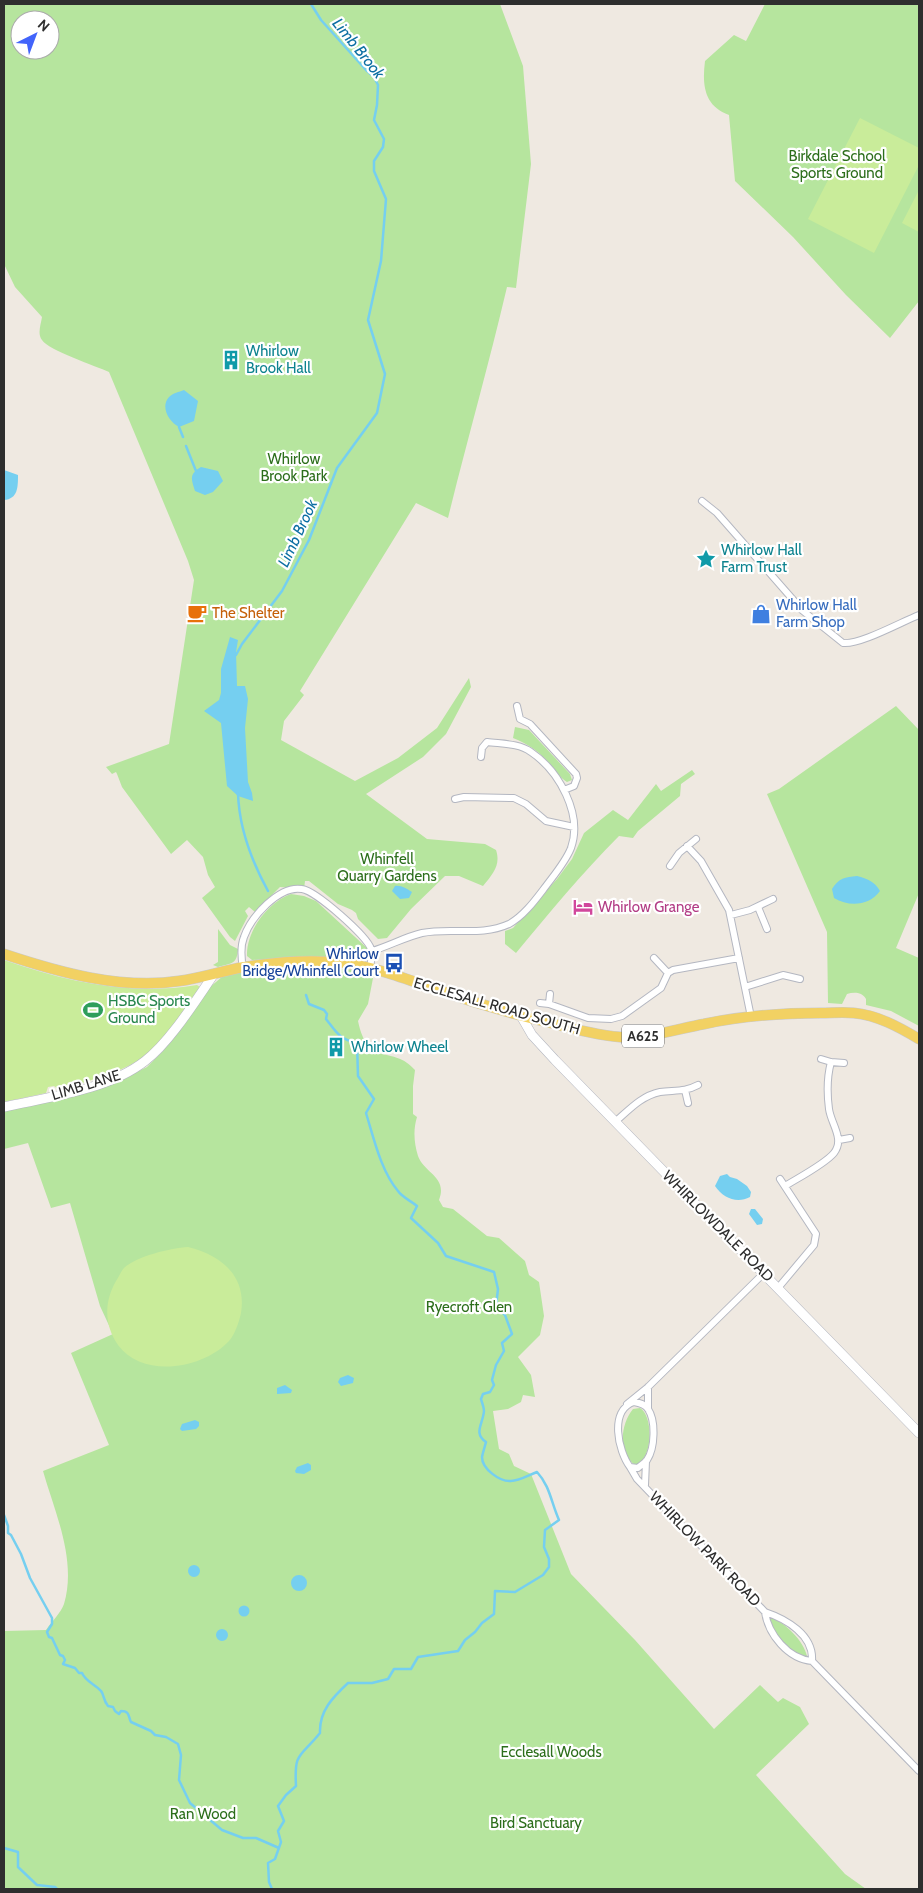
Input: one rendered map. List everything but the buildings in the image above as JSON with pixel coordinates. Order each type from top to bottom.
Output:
[{"type":"main road","name":"A625","points":[[4,954],[56,969],[123,982],[172,982],[214,974]]},
{"type":"main road","name":"ECCLESALL ROAD SOUTH","points":[[214,974],[243,968],[320,961],[370,968],[521,1016],[580,1031],[623,1037],[648,1035],[750,1017],[854,1013],[879,1019],[919,1038]]},
{"type":"main road","name":"LIMB LANE","points":[[4,1107],[94,1085],[134,1069],[160,1048],[214,974]]},
{"type":"main road","name":"WHIRLOWDALE ROAD","points":[[521,1016],[532,1035],[615,1122],[919,1433]]},
{"type":"street","points":[[702,501],[717,513],[803,610],[843,644],[849,644],[869,637],[919,615]]},
{"type":"street","points":[[517,706],[520,719],[530,724],[576,774],[577,778],[574,786],[564,790]]},
{"type":"street","points":[[372,950],[422,933],[485,931],[511,923],[526,910],[562,863],[570,849],[574,826],[571,805],[564,790],[550,770],[530,751],[516,746],[487,742],[482,748],[481,757]]},
{"type":"street","points":[[455,799],[464,797],[514,798],[526,804],[546,821],[563,826],[574,826]]},
{"type":"street","points":[[670,866],[674,859],[696,839]]},
{"type":"street","points":[[687,846],[702,861],[727,904],[731,915],[750,1017]]},
{"type":"street","points":[[243,968],[242,946],[248,929],[268,903],[282,892],[294,888],[311,892],[326,902],[368,943],[372,950],[370,968]]},
{"type":"street","points":[[731,915],[758,907],[773,899]]},
{"type":"street","points":[[758,907],[767,928]]},
{"type":"street","points":[[654,958],[668,973]]},
{"type":"street","points":[[540,1003],[549,1004],[588,1018],[611,1019],[622,1016],[661,988],[668,973],[673,970],[739,958]]},
{"type":"street","points":[[745,987],[783,975],[800,979]]},
{"type":"street","points":[[549,1004],[550,994]]},
{"type":"street","points":[[821,1059],[844,1063]]},
{"type":"street","points":[[785,1186],[835,1153],[839,1140],[829,1109],[828,1074],[831,1062]]},
{"type":"street","points":[[615,1122],[636,1103],[645,1098],[657,1093],[685,1090],[698,1085]]},
{"type":"street","points":[[685,1090],[688,1103]]},
{"type":"street","points":[[839,1140],[850,1138]]},
{"type":"street","points":[[778,1288],[816,1239],[816,1234],[780,1179]]},
{"type":"street","points":[[627,1404],[648,1387],[764,1273]]},
{"type":"street","name":"WHIRLOW PARK ROAD","points":[[645,1485],[646,1461],[651,1452],[653,1435],[652,1418],[648,1409],[648,1387]]},
{"type":"street","points":[[627,1404],[634,1402],[642,1404],[648,1409]]},
{"type":"street","name":"WHIRLOW PARK ROAD","points":[[627,1404],[619,1424],[618,1442],[624,1459],[637,1479],[645,1485],[765,1612],[785,1620],[797,1629],[810,1646],[812,1661]]},
{"type":"street","points":[[630,1467],[638,1468],[646,1461]]},
{"type":"street","name":"WHIRLOW PARK ROAD","points":[[765,1612],[767,1623],[777,1639],[803,1660],[812,1661],[919,1771]]},
{"type":"green space","points":[[4,4],[500,4],[523,66],[531,164],[516,288],[507,287],[448,518],[416,503],[300,691],[304,695],[284,721],[281,740],[355,781],[398,758],[437,728],[469,678],[471,687],[446,734],[423,757],[366,794],[427,839],[485,844],[496,850],[497,865],[483,886],[459,876],[445,876],[411,909],[387,938],[378,939],[358,919],[356,913],[338,904],[309,881],[305,881],[304,889],[280,887],[255,912],[249,907],[245,911],[248,916],[235,941],[230,937],[202,898],[215,887],[208,875],[203,857],[187,840],[171,854],[122,787],[116,772],[112,774],[106,767],[169,744],[194,580],[188,561],[109,372],[62,353],[46,344],[41,338],[40,332],[42,317],[15,287],[4,264]]},
{"type":"green space","name":"Birkdale School Sports Ground","points":[[765,4],[919,4],[919,301],[890,338],[846,295],[793,237],[735,181],[729,115],[714,106],[706,94],[704,78],[705,61],[734,35],[746,41]]},
{"type":"green space","points":[[860,118],[919,148],[919,165],[874,253],[808,219]]},
{"type":"green space","points":[[919,190],[919,232],[902,223]]},
{"type":"green space","points":[[896,706],[919,730],[919,893],[896,948],[919,958],[919,1026],[891,1011],[866,1005],[866,999],[858,993],[847,994],[842,1004],[828,1003],[827,932],[767,794],[779,789]]},
{"type":"green space","points":[[515,727],[529,730],[570,774],[572,780],[567,782],[538,752],[513,738]]},
{"type":"green space","points":[[692,770],[695,774],[681,784],[680,796],[638,831],[633,838],[619,836],[579,878],[516,953],[505,944],[505,931],[513,928],[557,879],[572,859],[584,833],[613,810],[628,820],[656,784],[661,791]]},
{"type":"green space","points":[[291,894],[304,896],[316,901],[367,948],[368,954],[364,959],[360,961],[307,957],[252,960],[247,956],[250,937],[260,919],[274,904]]},
{"type":"green space","points":[[218,929],[230,945],[238,949],[235,961],[218,967],[213,965],[218,962]]},
{"type":"green space","name":"HSBC Sports Ground","points":[[4,960],[51,975],[99,985],[148,989],[197,985],[200,987],[165,1036],[139,1060],[120,1070],[90,1081],[59,1090],[54,1086],[48,1087],[46,1093],[4,1102]]},
{"type":"green space","points":[[323,966],[374,973],[368,1004],[358,1021],[362,1036],[375,1051],[407,1062],[415,1070],[413,1114],[417,1117],[416,1146],[421,1162],[438,1180],[441,1192],[439,1200],[443,1207],[453,1209],[487,1236],[499,1238],[525,1261],[529,1275],[539,1282],[544,1316],[540,1335],[518,1357],[531,1375],[535,1397],[523,1395],[521,1402],[508,1409],[493,1411],[499,1449],[509,1454],[514,1466],[531,1474],[571,1574],[635,1640],[714,1729],[760,1685],[778,1702],[783,1698],[800,1707],[809,1724],[756,1775],[845,1874],[866,1889],[4,1889],[4,1631],[46,1630],[61,1611],[64,1604],[68,1571],[66,1554],[63,1537],[43,1471],[109,1445],[71,1353],[113,1334],[100,1306],[70,1203],[51,1208],[28,1143],[4,1149],[4,1111],[110,1085],[147,1067],[163,1051],[209,988],[223,976],[250,970],[256,972],[283,967]]},
{"type":"green space","points":[[188,1247],[211,1255],[229,1269],[236,1278],[242,1300],[241,1313],[236,1328],[229,1341],[218,1351],[189,1364],[157,1366],[142,1363],[129,1356],[118,1345],[110,1330],[107,1313],[112,1289],[123,1269],[137,1260],[154,1253]]},
{"type":"green space","points":[[640,1408],[648,1420],[650,1438],[645,1456],[641,1462],[635,1465],[625,1453],[623,1438],[629,1415],[633,1409]]},
{"type":"green space","points":[[770,1618],[782,1623],[793,1633],[805,1650],[807,1656],[805,1658],[793,1652],[783,1642],[769,1620]]},
{"type":"water","points":[[184,390],[198,401],[194,421],[179,427],[169,418],[165,405],[169,397]]},
{"type":"water","points":[[201,467],[218,471],[223,481],[213,492],[205,495],[195,491],[192,480],[194,472]]},
{"type":"water","points":[[4,470],[18,475],[15,495],[4,500]]},
{"type":"water","points":[[230,637],[238,640],[236,652],[237,686],[245,686],[248,699],[245,728],[248,782],[253,801],[238,796],[227,786],[221,723],[204,711],[219,700],[221,693],[221,669]]},
{"type":"water","points":[[857,876],[870,881],[880,891],[870,900],[859,904],[846,903],[834,898],[832,889],[837,882]]},
{"type":"water","points":[[395,886],[412,892],[409,898],[400,899],[392,891]]},
{"type":"water","points":[[727,1174],[747,1186],[751,1192],[750,1197],[735,1200],[726,1197],[718,1190],[715,1186],[720,1176]]},
{"type":"water","points":[[751,1209],[755,1209],[763,1219],[762,1224],[757,1225],[749,1214]]},
{"type":"water","points":[[348,1375],[354,1378],[353,1383],[341,1386],[338,1382],[340,1378]]},
{"type":"water","points":[[285,1385],[292,1390],[291,1393],[277,1394],[277,1388]]},
{"type":"water","points":[[195,1420],[199,1422],[199,1426],[196,1429],[182,1431],[180,1429],[182,1424]]},
{"type":"water","points":[[308,1463],[311,1465],[311,1470],[304,1474],[296,1473],[297,1467]]},
{"type":"water","points":[[192,1565],[196,1565],[200,1571],[196,1577],[192,1577],[188,1573],[188,1569]]},
{"type":"water","points":[[299,1575],[305,1577],[307,1583],[305,1589],[299,1591],[293,1589],[291,1583],[293,1577]]},
{"type":"water","points":[[244,1605],[250,1611],[244,1617],[238,1611]]},
{"type":"water","points":[[220,1629],[224,1629],[228,1635],[224,1641],[220,1641],[216,1637],[216,1633]]},
{"type":"waterway","name":"Limb Brook","points":[[236,655],[242,644],[282,591],[309,540],[337,468],[377,413],[385,374],[368,320],[381,261],[386,199],[374,171],[374,161],[383,147],[384,139],[374,120],[378,85],[374,77],[321,20],[311,4]]},
{"type":"waterway","points":[[179,427],[183,437]]},
{"type":"waterway","points":[[186,446],[196,471]]},
{"type":"waterway","name":"Limb Brook","points":[[238,793],[243,831],[256,868],[268,891]]},
{"type":"waterway","name":"Limb Brook","points":[[272,1889],[269,1882],[268,1863],[275,1859],[281,1842],[278,1831],[284,1821],[278,1806],[296,1786],[297,1760],[320,1733],[324,1711],[332,1699],[348,1683],[372,1683],[388,1679],[394,1669],[411,1669],[418,1657],[458,1651],[465,1640],[494,1614],[495,1591],[515,1592],[543,1575],[549,1567],[549,1559],[544,1547],[545,1530],[559,1520],[548,1489],[537,1472],[517,1480],[507,1481],[492,1474],[483,1462],[482,1457],[486,1442],[482,1439],[479,1432],[484,1411],[481,1399],[483,1394],[490,1392],[494,1385],[492,1380],[496,1365],[504,1351],[502,1343],[512,1334],[505,1315],[496,1306],[498,1289],[494,1272],[446,1256],[438,1243],[411,1218],[417,1206],[402,1195],[392,1183],[375,1144],[366,1113],[374,1099],[358,1076],[357,1043],[346,1040],[339,1035],[326,1019],[327,1014],[324,1010],[309,1004],[306,995]]},
{"type":"waterway","points":[[4,1515],[8,1526],[8,1533],[21,1554],[30,1578],[52,1618],[52,1624],[47,1632],[60,1655],[63,1656],[65,1660],[63,1664],[75,1668],[79,1673],[82,1673],[86,1679],[101,1691],[108,1706],[113,1707],[119,1714],[121,1711],[126,1712],[131,1722],[151,1731],[155,1735],[166,1737],[178,1744],[181,1755],[179,1780],[190,1803],[222,1830],[243,1838],[256,1838],[279,1848]]},
{"type":"waterway","points":[[4,1848],[18,1852],[18,1867],[37,1885],[55,1887],[57,1889]]},
{"type":"place","name":"Whirlow Brook Hall","points":[[231,360]]},
{"type":"place","name":"Whirlow Hall Farm Trust","points":[[706,559]]},
{"type":"place","name":"The Shelter","points":[[197,613]]},
{"type":"place","name":"Whirlow Hall Farm Shop","points":[[761,614]]},
{"type":"place","name":"Whirlow Grange","points":[[583,907]]},
{"type":"place","name":"Whirlow Bridge/Whinfell Court","points":[[394,963]]},
{"type":"place","name":"HSBC Sports Ground","points":[[93,1010]]},
{"type":"place","name":"Whirlow Wheel","points":[[336,1047]]},
{"type":"park label","name":"Whirlow Brook Park","points":[[294,468]]},
{"type":"park label","name":"Whinfell Quarry Gardens","points":[[387,868]]},
{"type":"park label","name":"Ryecroft Glen","points":[[469,1307]]},
{"type":"park label","name":"Ecclesall Woods","points":[[551,1752]]},
{"type":"park label","name":"Ran Wood","points":[[203,1814]]},
{"type":"park label","name":"Bird Sanctuary","points":[[536,1823]]}]
